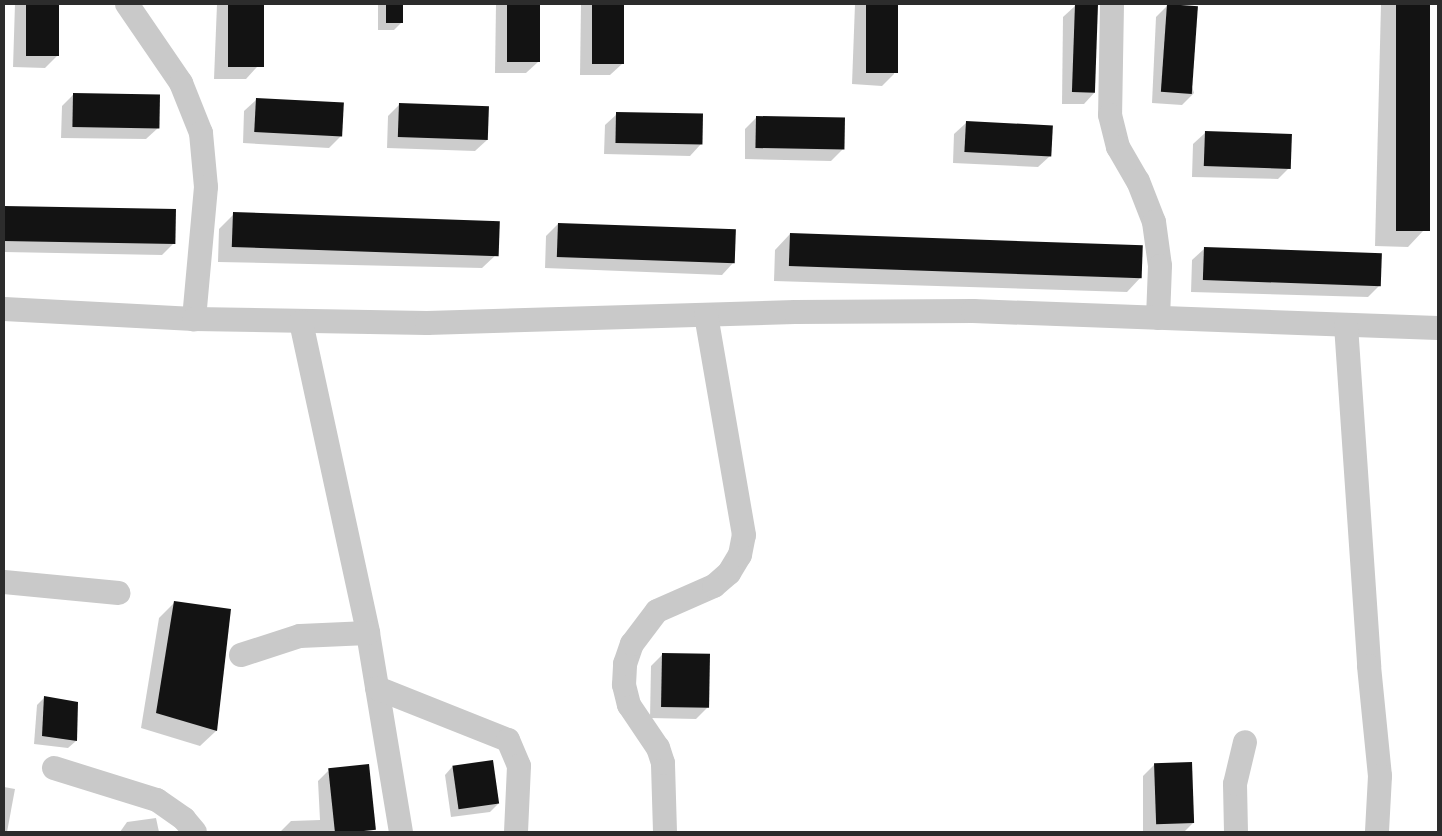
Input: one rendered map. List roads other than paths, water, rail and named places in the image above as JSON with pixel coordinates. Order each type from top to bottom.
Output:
[{"type":"street","points":[[128,4],[181,83],[200,133],[206,187],[194,319]]},
{"type":"street","points":[[1112,4],[1110,115],[1118,147],[1138,181],[1154,222],[1160,266],[1158,318]]},
{"type":"street","points":[[4,309],[194,319],[301,322],[574,321],[894,310],[1438,328]]},
{"type":"street","points":[[665,832],[663,763],[658,748],[629,706],[624,685],[626,664],[632,644],[657,612],[714,586],[729,573],[740,555],[744,535],[706,315]]},
{"type":"street","points":[[301,322],[368,633],[401,832]]},
{"type":"street","points":[[1346,325],[1368,656],[1380,776],[1377,832]]},
{"type":"street","points":[[4,582],[118,593]]},
{"type":"street","points":[[241,655],[300,636],[368,633]]},
{"type":"street","points":[[377,688],[508,740],[517,756],[519,766],[516,832]]},
{"type":"street","points":[[1236,832],[1235,784],[1245,742]]},
{"type":"street","points":[[54,768],[157,800],[178,814],[195,832]]}]
